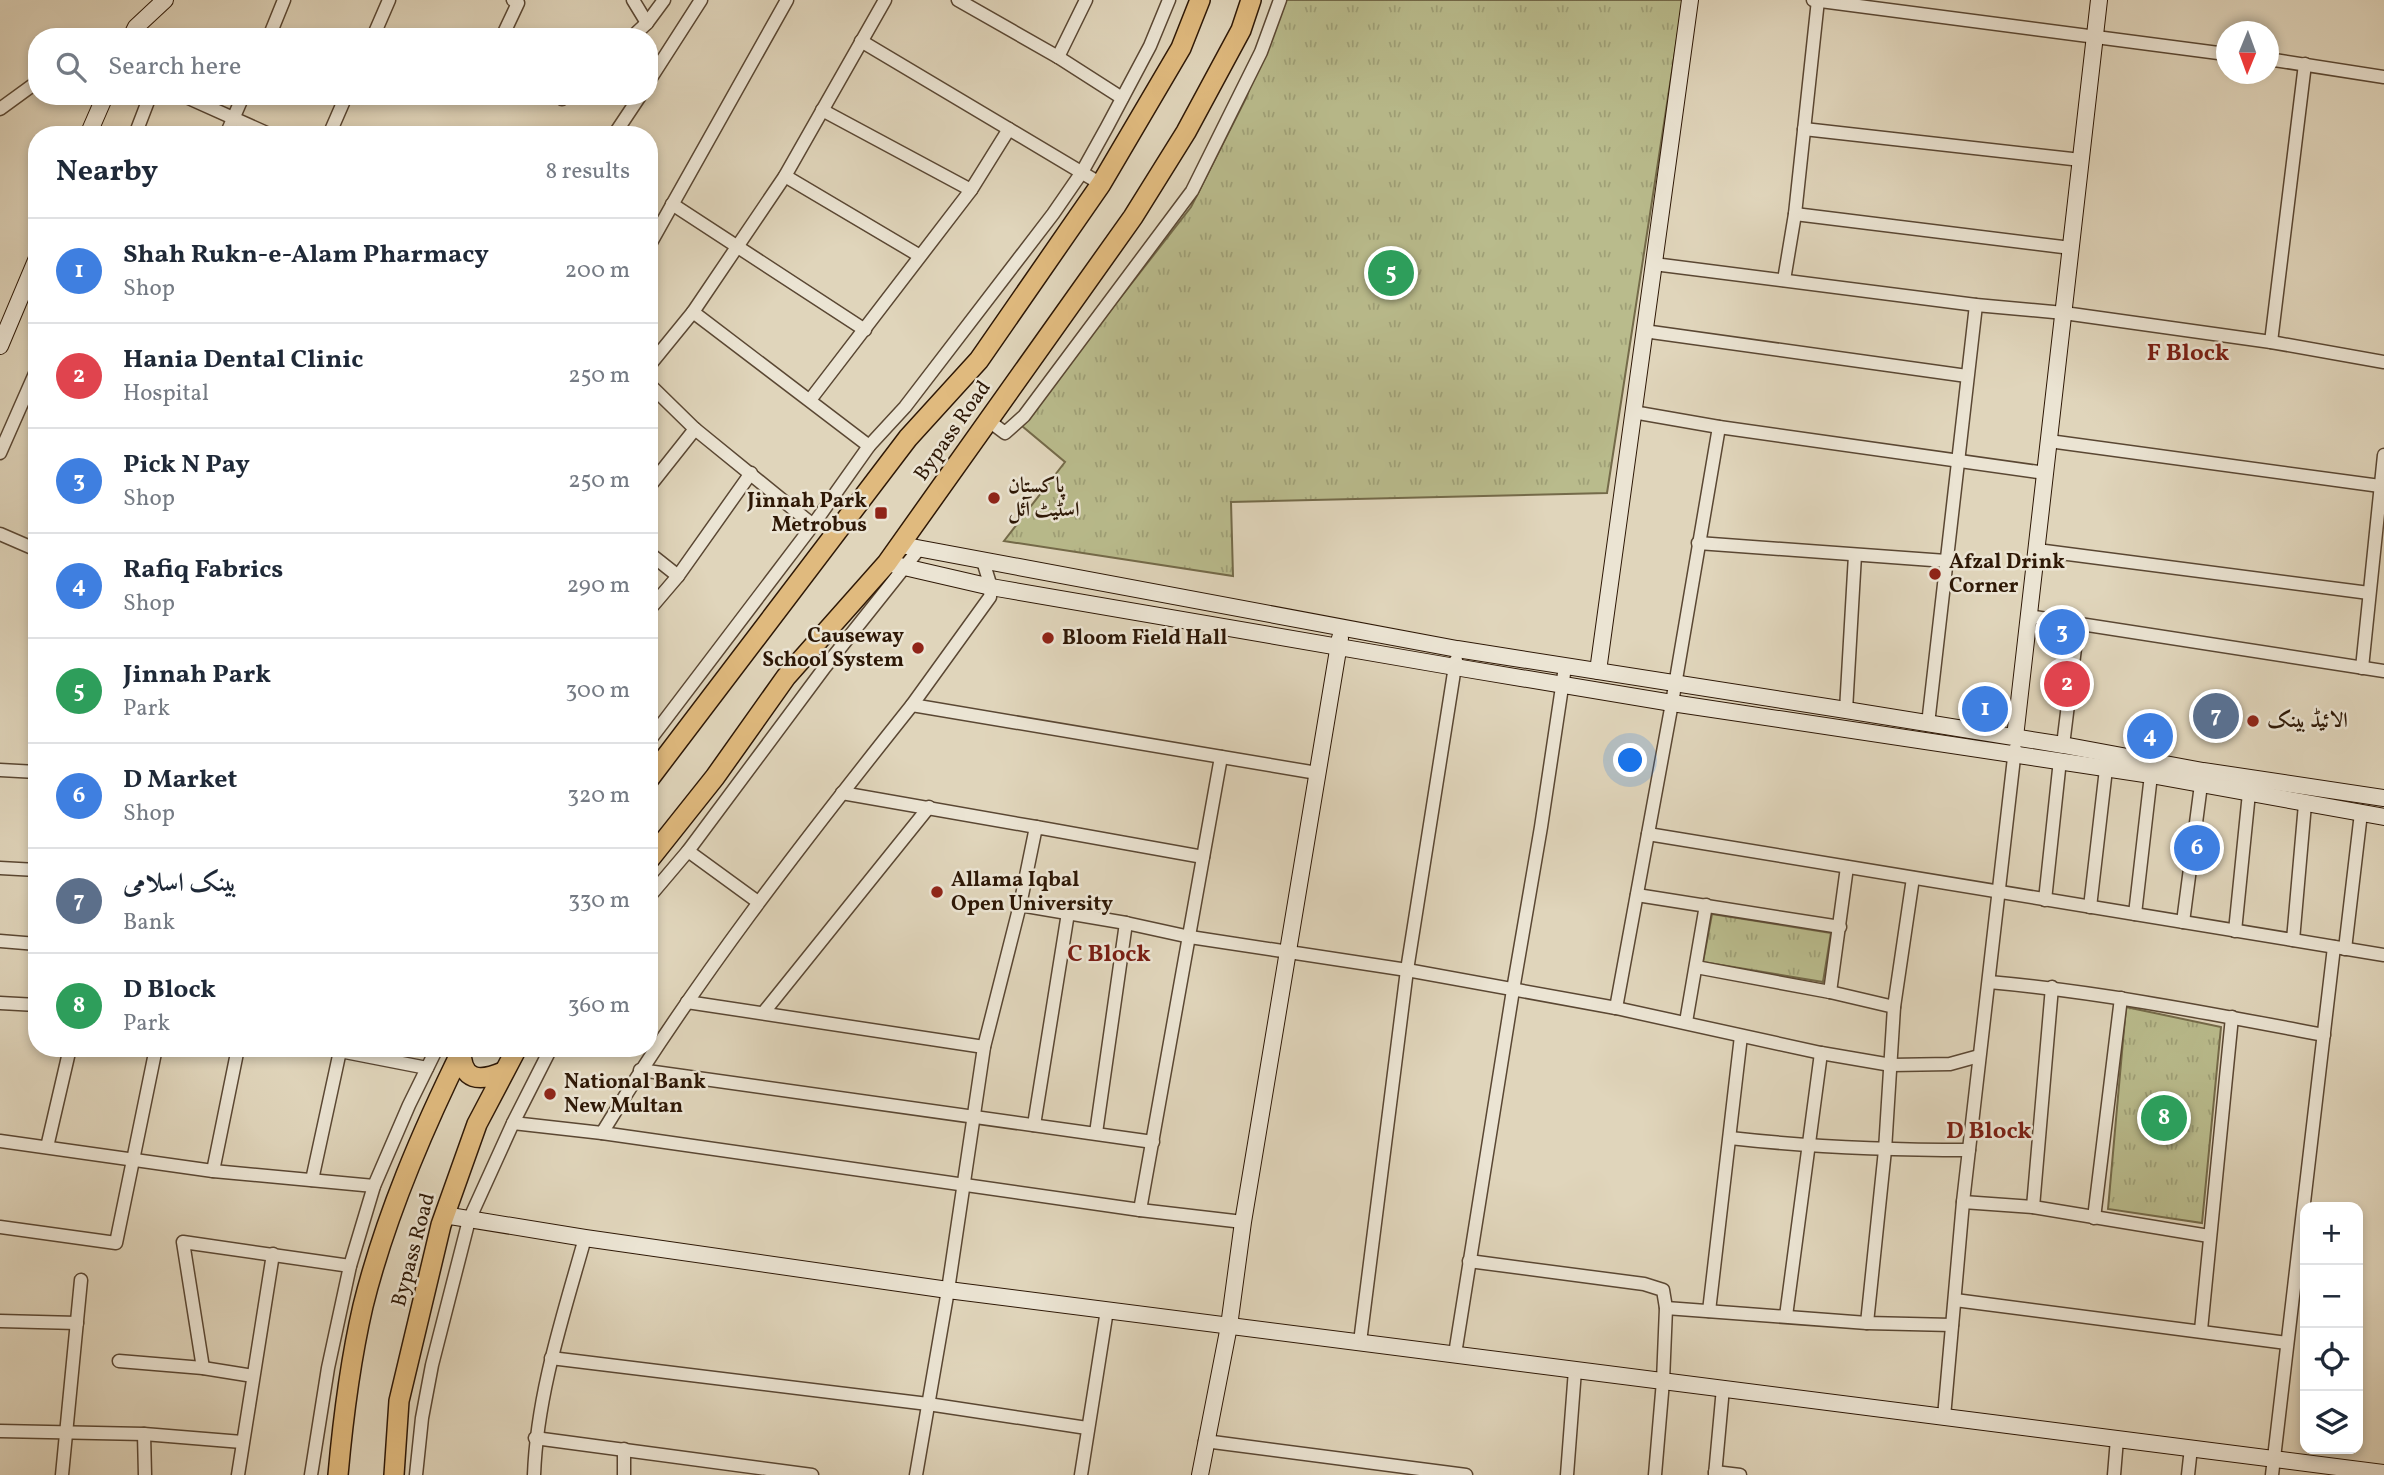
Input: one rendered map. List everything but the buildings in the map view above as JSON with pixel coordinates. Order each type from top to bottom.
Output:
[{"type":"main road","points":[[135,28],[164,0]]},
{"type":"main road","points":[[658,767],[908,438],[979,360],[1101,184],[1181,48],[1200,0]]},
{"type":"main road","name":"Bypass Road","points":[[658,849],[715,777],[786,677],[896,566],[910,547],[989,421],[1133,217],[1186,132],[1241,30],[1251,0]]},
{"type":"main road","points":[[1598,671],[1690,0]]},
{"type":"main road","points":[[2015,737],[2099,0]]},
{"type":"main road","points":[[92,126],[101,105]]},
{"type":"main road","points":[[0,345],[28,279]]},
{"type":"main road","points":[[910,547],[1457,649],[1672,703],[2014,754],[2061,753],[2202,778],[2249,793],[2384,817]]},
{"type":"main road","points":[[896,566],[991,587],[1455,667],[1564,675],[1598,671],[2015,737],[2106,769],[2384,798]]},
{"type":"main road","points":[[1200,1475],[1229,1326],[1243,1222],[1341,629]]},
{"type":"main road","points":[[338,1475],[345,1401],[363,1306],[390,1214],[459,1057]]},
{"type":"main road","points":[[463,1057],[465,1069],[471,1076],[481,1078],[503,1072]]},
{"type":"main road","name":"Bypass Road","points":[[394,1475],[399,1402],[444,1215],[484,1111],[512,1057]]},
{"type":"main road","points":[[443,1089],[457,1082],[469,1084],[478,1092],[484,1111]]},
{"type":"main road","points":[[444,1215],[948,1290],[2191,1448],[2273,1467],[2384,1472]]},
{"type":"street","points":[[273,28],[284,0]]},
{"type":"street","points":[[377,28],[389,0]]},
{"type":"street","points":[[506,28],[519,3],[513,0]]},
{"type":"street","points":[[632,0],[647,23]]},
{"type":"street","points":[[642,28],[664,0]]},
{"type":"street","points":[[658,67],[701,0]]},
{"type":"street","points":[[658,230],[787,0]]},
{"type":"street","points":[[658,355],[693,312],[785,176],[885,0]]},
{"type":"street","points":[[958,0],[1058,57],[1122,98]]},
{"type":"street","points":[[1058,57],[1086,0]]},
{"type":"street","points":[[658,729],[869,446],[905,407],[1053,214],[1082,172],[1150,46],[1169,0]]},
{"type":"street","points":[[989,421],[1005,433],[1024,416],[1192,191],[1261,52],[1280,0]]},
{"type":"street","points":[[1784,280],[1795,214],[1816,0],[2216,53]]},
{"type":"street","points":[[861,41],[1101,184]]},
{"type":"street","points":[[2279,60],[2384,77]]},
{"type":"street","points":[[2271,342],[2305,64]]},
{"type":"street","points":[[0,109],[28,89]]},
{"type":"street","points":[[138,126],[147,105]]},
{"type":"street","points":[[205,105],[252,126]]},
{"type":"street","points":[[230,126],[239,105]]},
{"type":"street","points":[[333,126],[342,105]]},
{"type":"street","points":[[620,126],[634,105]]},
{"type":"street","points":[[822,110],[971,190]]},
{"type":"street","points":[[1804,129],[2081,160]]},
{"type":"street","points":[[810,400],[971,190],[1009,130]]},
{"type":"street","points":[[785,176],[920,256]]},
{"type":"street","points":[[672,204],[865,330]]},
{"type":"street","points":[[1795,214],[2071,248]]},
{"type":"street","points":[[1654,264],[1976,305],[2064,313],[2271,342],[2384,362]]},
{"type":"street","points":[[1928,724],[1976,305]]},
{"type":"street","points":[[693,312],[869,446]]},
{"type":"street","points":[[1644,331],[1967,376]]},
{"type":"street","points":[[0,453],[28,389]]},
{"type":"street","points":[[658,393],[695,429],[751,473],[816,520],[838,529]]},
{"type":"street","points":[[1633,412],[1718,427],[2045,474]]},
{"type":"street","points":[[1616,1008],[1672,703],[1718,427]]},
{"type":"street","points":[[658,476],[695,429]]},
{"type":"street","points":[[2049,442],[2381,486]]},
{"type":"street","points":[[2362,668],[2384,455]]},
{"type":"street","points":[[658,599],[678,576],[751,473]]},
{"type":"street","points":[[0,534],[28,546]]},
{"type":"street","points":[[1698,543],[1946,561]]},
{"type":"street","points":[[2037,550],[2369,593]]},
{"type":"street","points":[[1846,710],[1855,555]]},
{"type":"street","points":[[658,561],[678,576]]},
{"type":"street","points":[[658,1044],[758,902],[912,705],[990,597],[991,587],[983,561]]},
{"type":"street","points":[[658,886],[688,851],[825,667],[896,566]]},
{"type":"street","points":[[2029,616],[2384,671]]},
{"type":"street","points":[[2045,900],[2078,624]]},
{"type":"street","points":[[1360,1342],[1407,970],[1457,649]]},
{"type":"street","points":[[1455,1354],[1564,675]]},
{"type":"street","points":[[912,705],[1317,773]]},
{"type":"street","points":[[1944,1416],[1963,1202],[2000,892],[2015,737]]},
{"type":"street","points":[[1140,1210],[1221,757]]},
{"type":"street","points":[[2090,907],[2106,769]]},
{"type":"street","points":[[0,770],[28,772]]},
{"type":"street","points":[[2136,914],[2151,775]]},
{"type":"street","points":[[2183,922],[2202,778]]},
{"type":"street","points":[[842,793],[1203,857]]},
{"type":"street","points":[[2235,931],[2249,793]]},
{"type":"street","points":[[2293,940],[2305,804]]},
{"type":"street","points":[[764,1012],[929,807]]},
{"type":"street","points":[[2273,1467],[2324,1035],[2361,813]]},
{"type":"street","points":[[916,1475],[948,1290],[984,1047],[1020,905],[1036,827]]},
{"type":"street","points":[[1648,834],[2384,956]]},
{"type":"street","points":[[688,851],[758,902]]},
{"type":"street","points":[[1830,992],[1847,867]]},
{"type":"street","points":[[0,868],[28,870]]},
{"type":"street","points":[[1867,1323],[1885,1150],[1894,1007],[1913,878]]},
{"type":"street","points":[[1637,895],[1840,927]]},
{"type":"street","points":[[1020,905],[1190,937],[1407,970],[1616,1008],[1821,1053],[1891,1065],[1950,1064],[1979,1056]]},
{"type":"street","points":[[1686,1022],[1706,905]]},
{"type":"street","points":[[1034,1125],[1068,913]]},
{"type":"street","points":[[1096,1133],[1126,923]]},
{"type":"street","points":[[0,941],[28,943]]},
{"type":"street","points":[[1696,967],[1894,1007]]},
{"type":"street","points":[[1989,982],[2052,987],[2324,1035]]},
{"type":"street","points":[[2033,1207],[2052,987]]},
{"type":"street","points":[[2094,1218],[2120,998]]},
{"type":"street","points":[[687,1002],[984,1047]]},
{"type":"street","points":[[1,1006],[28,1005]]},
{"type":"street","points":[[2201,1330],[2232,1017]]},
{"type":"street","points":[[1709,1311],[1741,1036]]},
{"type":"street","points":[[1786,1316],[1821,1053]]},
{"type":"street","points":[[47,1147],[68,1057]]},
{"type":"street","points":[[0,1227],[116,1243],[154,1057]]},
{"type":"street","points":[[213,1171],[235,1057]]},
{"type":"street","points":[[312,1180],[339,1057]]},
{"type":"street","points":[[371,1057],[427,1068]]},
{"type":"street","points":[[311,1475],[328,1368],[350,1266],[374,1186],[432,1057]]},
{"type":"street","points":[[416,1475],[422,1418],[432,1366],[469,1220],[546,1057]]},
{"type":"street","points":[[602,1133],[649,1057]]},
{"type":"street","points":[[640,1070],[1153,1142]]},
{"type":"street","points":[[513,1123],[1243,1222]]},
{"type":"street","points":[[1730,1138],[1808,1147],[1969,1150]]},
{"type":"street","points":[[0,1142],[213,1171],[374,1186]]},
{"type":"street","points":[[1963,1202],[2033,1207],[2209,1236]]},
{"type":"street","points":[[534,1475],[536,1438],[551,1358],[585,1238]]},
{"type":"street","points":[[203,1368],[183,1242],[350,1266]]},
{"type":"street","points":[[238,1475],[273,1254]]},
{"type":"street","points":[[1469,1261],[1656,1286],[1663,1290],[1666,1308],[1663,1381],[1655,1475]]},
{"type":"street","points":[[62,1475],[81,1280]]},
{"type":"street","points":[[1955,1300],[2287,1343]]},
{"type":"street","points":[[1666,1308],[1867,1323],[1952,1325]]},
{"type":"street","points":[[1081,1475],[1107,1310]]},
{"type":"street","points":[[0,1321],[77,1323]]},
{"type":"street","points":[[551,1358],[928,1404],[1087,1428]]},
{"type":"street","points":[[119,1361],[203,1368],[253,1376]]},
{"type":"street","points":[[1567,1475],[1575,1370]]},
{"type":"street","points":[[1723,1388],[1715,1473],[1740,1475]]},
{"type":"street","points":[[0,1431],[144,1434],[242,1442]]},
{"type":"street","points":[[144,1434],[145,1475]]},
{"type":"street","points":[[536,1438],[812,1475]]},
{"type":"street","points":[[2114,1475],[2117,1439]]},
{"type":"street","points":[[1205,1441],[1466,1475]]},
{"type":"street","points":[[2188,1475],[2191,1448]]},
{"type":"street","points":[[624,1449],[624,1475]]},
{"type":"street","points":[[713,1461],[713,1475]]},
{"type":"green space","points":[[1281,0],[1683,0],[1607,493],[1231,502],[1233,576],[1004,541],[1065,462],[1022,426],[1191,207],[1246,98]]},
{"type":"green space","points":[[1712,914],[1831,933],[1823,982],[1703,962]]},
{"type":"green space","points":[[2126,1007],[2221,1027],[2202,1223],[2108,1209]]},
{"type":"place","name":"Jinnah Park","points":[[1391,273]]},
{"type":"place","name":"پاکستان اسٹیٹ آئل","points":[[994,498]]},
{"type":"place","name":"Jinnah Park Metrobus","points":[[881,513]]},
{"type":"place","name":"Afzal Drink Corner","points":[[1935,574]]},
{"type":"place","name":"Pick N Pay","points":[[2062,632]]},
{"type":"place","name":"Bloom Field Hall","points":[[1048,638]]},
{"type":"place","name":"Causeway School System","points":[[918,648]]},
{"type":"place","name":"Hania Dental Clinic","points":[[2067,684]]},
{"type":"place","name":"Shah Rukn-e-Alam Pharmacy","points":[[1985,709]]},
{"type":"place","name":"بینک اسلامی","points":[[2216,716]]},
{"type":"place","name":"الائیڈ بینک","points":[[2253,721]]},
{"type":"place","name":"Rafiq Fabrics","points":[[2150,736]]},
{"type":"place","name":"D Market","points":[[2197,848]]},
{"type":"place","name":"Allama Iqbal Open University","points":[[937,892]]},
{"type":"place","name":"National Bank New Multan","points":[[550,1094]]},
{"type":"place","name":"D Block","points":[[2164,1118]]},
{"type":"district","name":"F Block","points":[[2188,354]]},
{"type":"district","name":"C Block","points":[[1109,955]]},
{"type":"district","name":"D Block","points":[[1989,1132]]}]
